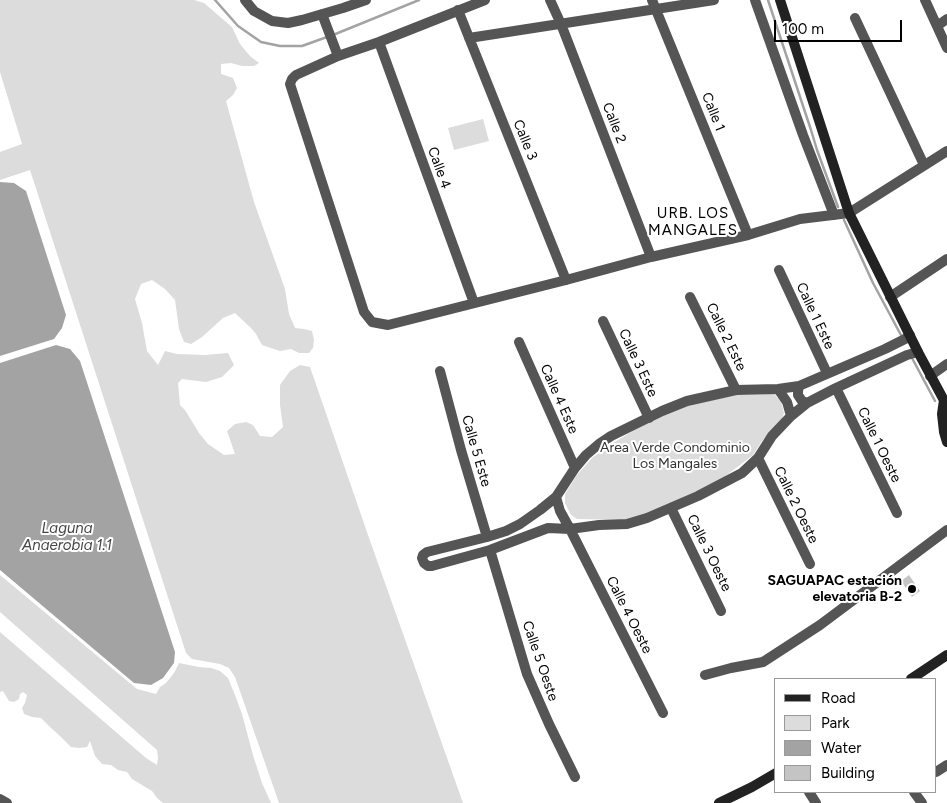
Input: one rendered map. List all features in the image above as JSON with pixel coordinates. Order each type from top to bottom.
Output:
[{"type":"street","points":[[245,0],[254,11],[272,21],[288,23],[323,18],[366,0]]},
{"type":"street","points":[[485,0],[379,42],[338,56],[296,75],[290,84],[364,312],[372,322],[388,325],[651,257],[748,235],[800,219],[849,213],[947,151]]},
{"type":"street","name":"Calle 2","points":[[550,0],[651,257]]},
{"type":"street","points":[[469,38],[561,24],[654,4],[714,0]]},
{"type":"street","points":[[755,0],[803,135],[834,215]]},
{"type":"street","points":[[780,0],[849,213],[890,297],[912,353],[930,376],[945,403],[942,414],[947,442]]},
{"type":"street","points":[[925,0],[947,48]]},
{"type":"street","name":"Calle 1","points":[[654,4],[748,235]]},
{"type":"street","name":"Calle 3","points":[[458,10],[566,280]]},
{"type":"street","points":[[323,18],[338,56]]},
{"type":"street","points":[[855,18],[924,165]]},
{"type":"street","points":[[937,26],[947,19]]},
{"type":"street","name":"Calle 4","points":[[379,42],[474,303]]},
{"type":"street","points":[[890,297],[947,259]]},
{"type":"street","name":"Calle 1 Este","points":[[779,270],[827,373]]},
{"type":"street","name":"Calle 2 Este","points":[[690,297],[736,390]]},
{"type":"street","name":"Calle 3 Este","points":[[603,321],[648,418]]},
{"type":"street","points":[[905,339],[800,386],[778,389],[736,390],[687,400],[611,436],[599,444],[575,468],[556,497],[520,524],[487,537],[428,552],[423,555],[423,560],[426,564],[432,566],[490,550],[548,528],[570,529],[627,524],[671,508],[742,473],[758,458],[772,436],[791,416],[807,404],[836,388],[912,353]]},
{"type":"street","name":"Calle 4 Este","points":[[518,342],[575,468]]},
{"type":"street","points":[[930,376],[947,364]]},
{"type":"street","name":"Calle 5 Este","points":[[440,372],[487,537]]},
{"type":"street","points":[[800,386],[798,395],[807,404]]},
{"type":"street","name":"Calle 1 Oeste","points":[[836,388],[897,513]]},
{"type":"street","points":[[778,389],[787,402],[791,416]]},
{"type":"street","name":"Calle 2 Oeste","points":[[758,458],[810,564]]},
{"type":"street","name":"Calle 4 Oeste","points":[[556,497],[560,512],[663,713]]},
{"type":"street","name":"Calle 3 Oeste","points":[[671,508],[721,611]]},
{"type":"street","points":[[540,510],[548,528]]},
{"type":"street","points":[[705,675],[763,662],[820,625],[947,530]]},
{"type":"street","name":"Calle 5 Oeste","points":[[490,550],[527,674],[575,777]]},
{"type":"street","points":[[912,678],[947,655]]},
{"type":"street","points":[[719,803],[774,775]]},
{"type":"street","points":[[0,798],[7,803]]},
{"type":"green space","points":[[0,0],[194,0],[204,3],[232,27],[240,44],[259,63],[254,66],[242,66],[231,63],[221,64],[221,74],[233,78],[237,88],[226,101],[254,202],[285,289],[289,314],[295,328],[312,331],[313,348],[309,353],[299,353],[291,349],[280,351],[262,345],[252,329],[235,313],[223,318],[202,337],[191,344],[184,342],[179,329],[175,300],[165,289],[152,280],[141,284],[135,299],[147,351],[158,365],[165,351],[177,354],[205,355],[228,353],[234,365],[222,377],[206,382],[182,379],[178,383],[180,405],[208,444],[224,455],[235,454],[227,431],[235,424],[246,422],[253,425],[260,436],[272,437],[283,427],[280,385],[290,371],[300,365],[310,367],[463,803],[279,803],[235,677],[229,668],[220,664],[192,659],[186,653],[30,170],[0,180],[0,152],[22,144],[0,72]]},
{"type":"green space","points":[[483,119],[489,141],[454,150],[448,128]]},
{"type":"green space","name":"Area Verde Condominio Los Mangales","points":[[736,395],[775,395],[781,402],[784,413],[782,419],[762,441],[753,455],[719,481],[648,514],[627,520],[577,519],[571,515],[565,503],[565,494],[577,475],[592,458],[608,446],[662,416],[694,404]]},
{"type":"green space","points":[[0,575],[137,689],[156,694],[160,687],[174,673],[179,663],[220,671],[228,678],[235,695],[262,783],[271,803],[163,803],[152,791],[132,779],[127,772],[118,770],[111,765],[102,764],[95,756],[90,741],[87,747],[71,747],[41,718],[24,714],[22,708],[27,695],[23,692],[20,694],[19,699],[14,702],[9,701],[3,691],[0,692],[0,632],[146,758],[157,765],[157,750],[0,612]]},
{"type":"water","points":[[0,182],[14,183],[26,191],[66,315],[62,328],[54,339],[0,356]]},
{"type":"water","name":"Laguna Anaerobia 1.1","points":[[56,345],[70,349],[80,361],[175,652],[174,663],[163,678],[151,685],[134,683],[0,570],[0,363]]},
{"type":"building","points":[[909,575],[920,591],[912,597],[901,581]]},
{"type":"waterway","points":[[215,0],[238,26],[261,42],[280,46],[302,46],[327,37]]},
{"type":"waterway","points":[[333,35],[419,0]]},
{"type":"waterway","points":[[768,0],[817,150],[838,207]]},
{"type":"waterway","points":[[844,220],[873,283],[902,337]]},
{"type":"waterway","points":[[912,358],[935,401]]},
{"type":"place","name":"SAGUAPAC estación elevatoria B-2","points":[[912,589]]},
{"type":"district","name":"URB. LOS MANGALES","points":[[693,222]]}]
